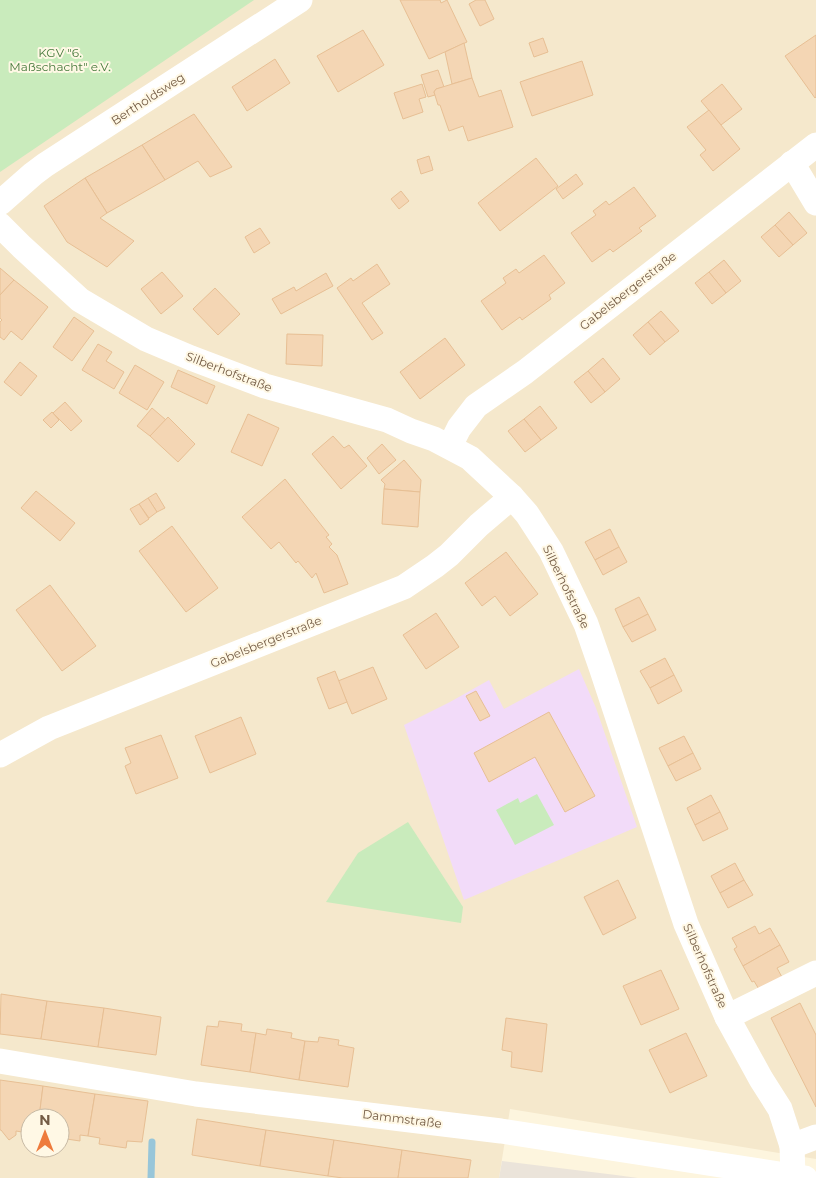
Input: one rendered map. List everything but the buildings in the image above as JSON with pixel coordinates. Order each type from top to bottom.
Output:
[{"type":"street","name":"Bertholdsweg","points":[[0,203],[45,165],[300,0]]},
{"type":"street","name":"Gabelsbergerstraße","points":[[450,446],[466,418],[476,406],[525,372],[816,146]]},
{"type":"street","points":[[792,163],[816,203]]},
{"type":"street","name":"Silberhofstraße","points":[[0,225],[80,300],[146,339],[256,383],[387,420],[450,446],[470,458],[512,497],[527,514],[551,551],[586,624],[686,924],[727,1017],[780,1109],[792,1146],[799,1177]]},
{"type":"street","name":"Gabelsbergerstraße","points":[[0,754],[49,728],[404,587],[435,566],[512,497]]},
{"type":"street","points":[[727,1017],[816,973]]},
{"type":"street","name":"Dammstraße","points":[[0,1060],[196,1094],[501,1132],[799,1177]]},
{"type":"street","points":[[792,1146],[816,1137]]},
{"type":"shaded area","points":[[0,0],[816,0],[816,1159],[510,1109],[499,1178],[0,1178]]},
{"type":"shaded area","points":[[579,669],[596,708],[637,827],[464,900],[404,725],[489,680],[504,709]]},
{"type":"shaded area","points":[[502,1161],[616,1175],[638,1178],[499,1178]]},
{"type":"green space","name":"KGV \"6. Maßschacht\" e.V.","points":[[0,0],[254,0],[0,172]]},
{"type":"green space","points":[[537,794],[554,825],[515,845],[496,810],[518,798],[520,803]]},
{"type":"green space","points":[[408,822],[463,907],[461,923],[326,902],[358,853]]},
{"type":"waterway","points":[[151,1178],[152,1142]]}]
